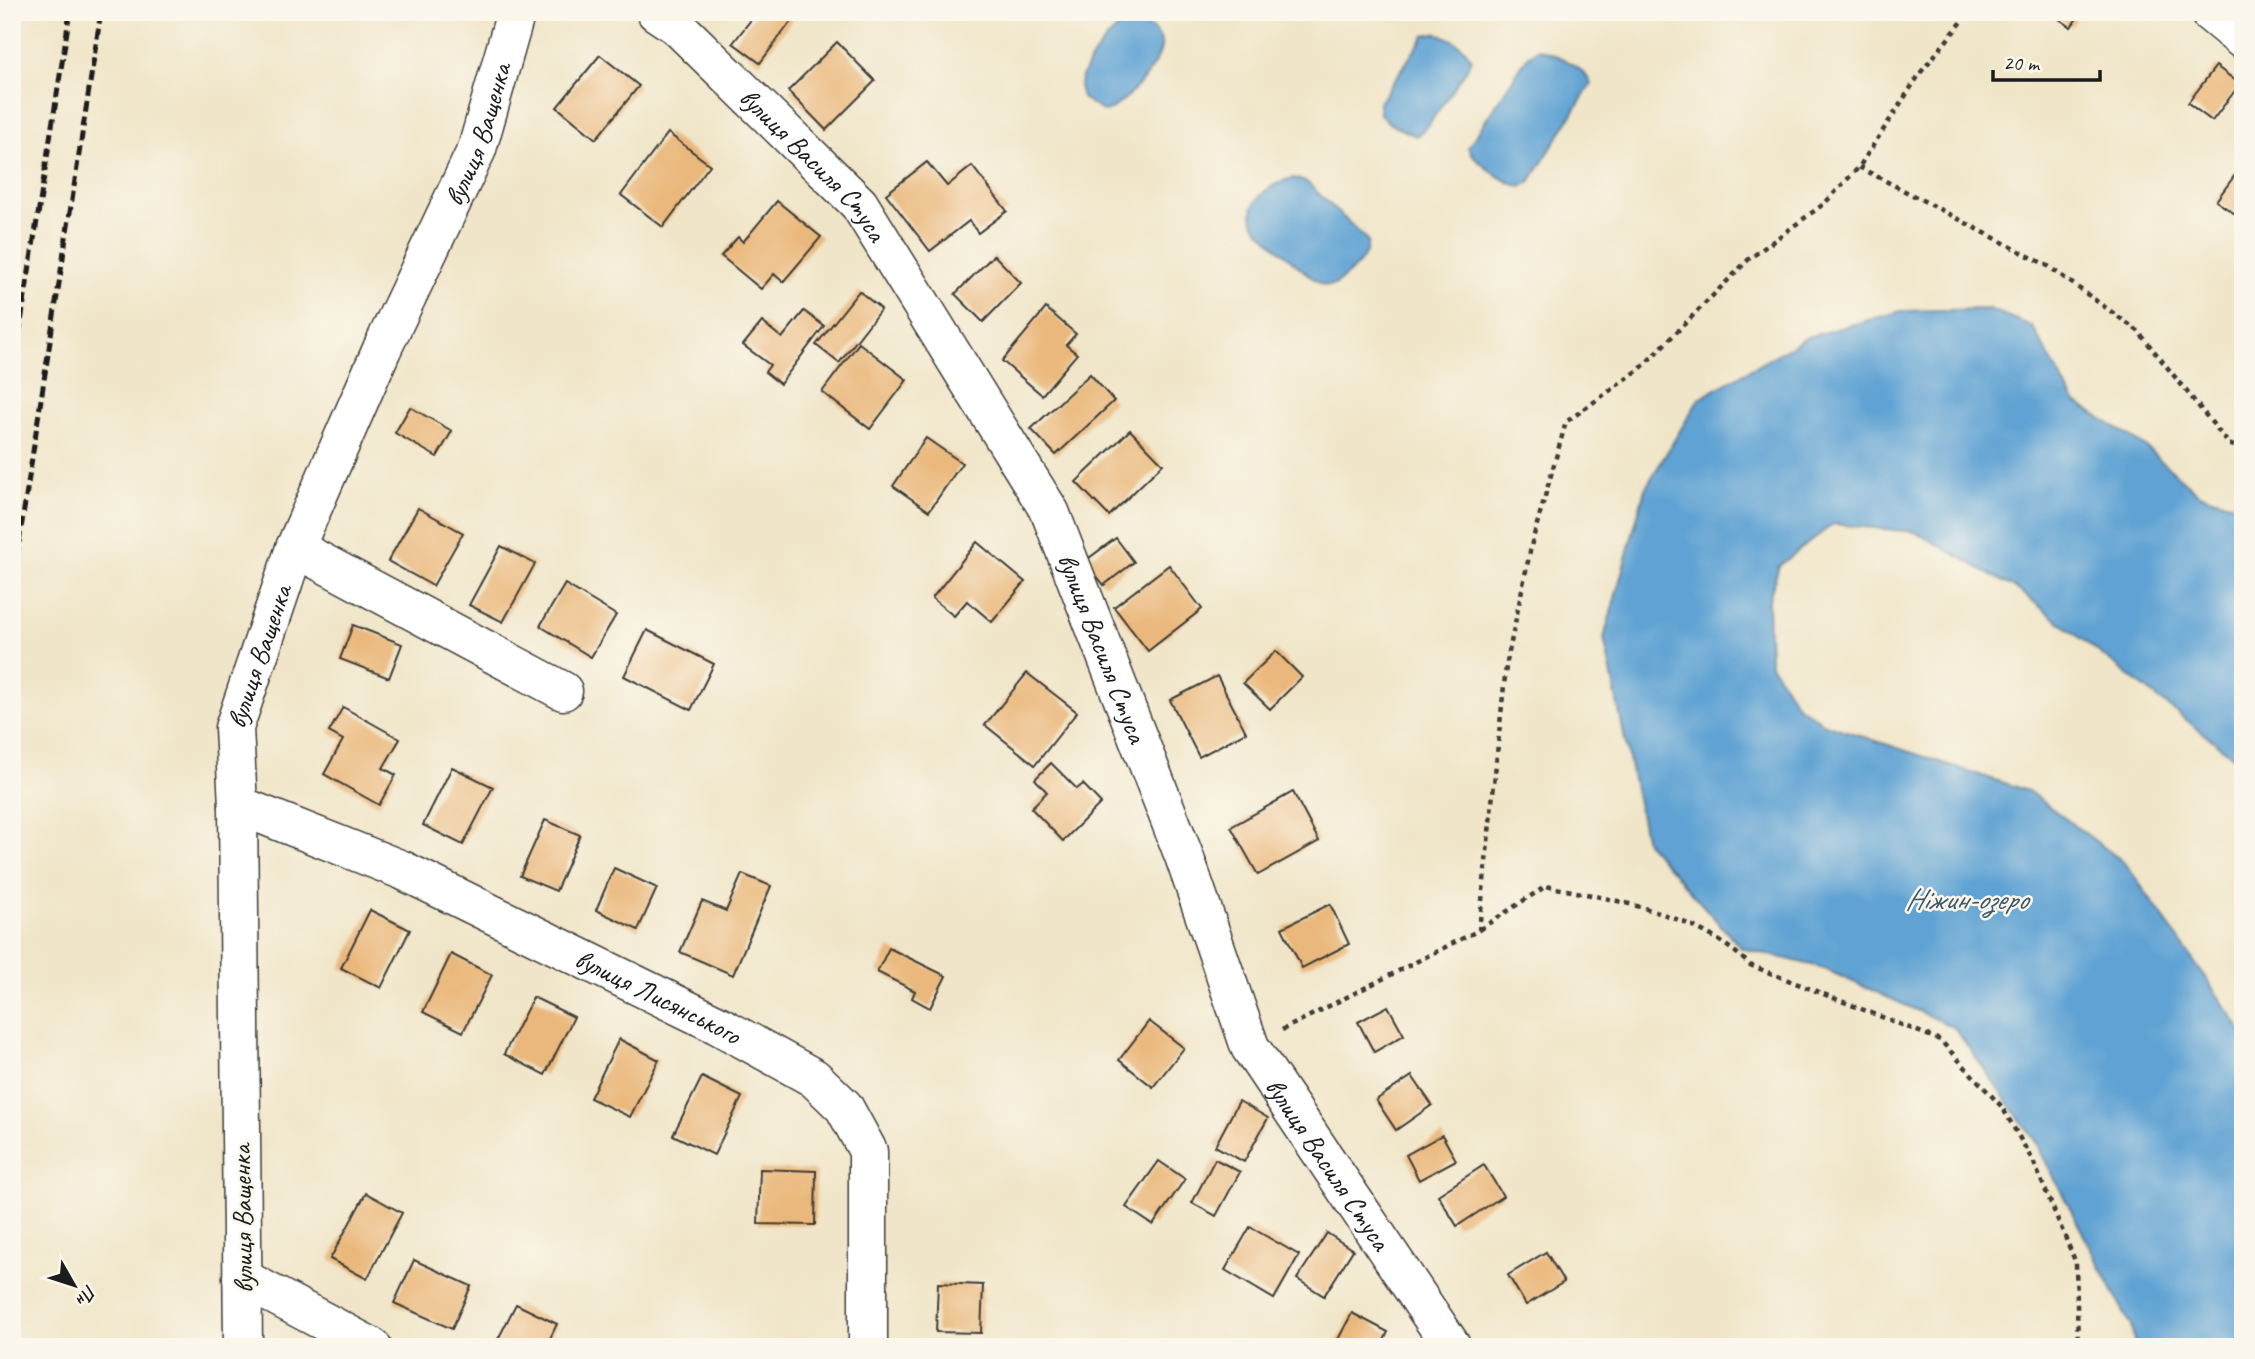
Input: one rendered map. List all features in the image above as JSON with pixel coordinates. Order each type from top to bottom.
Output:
[{"type":"street","name":"вулиця Ващенка","points":[[243,1347],[238,805],[234,728],[295,548],[382,349],[477,149],[516,12]]},
{"type":"street","name":"вулиця Василя Стуса","points":[[656,12],[677,26],[859,204],[1050,512],[1184,856],[1250,1047],[1452,1347]]},
{"type":"street","points":[[2208,12],[2243,40]]},
{"type":"street","points":[[295,548],[563,691]]},
{"type":"street","name":"вулиця Лисянського","points":[[238,805],[401,870],[718,1025],[814,1078],[844,1107],[868,1151],[868,1347]]},
{"type":"street","points":[[243,1278],[372,1347]]},
{"type":"path","points":[[1479,930],[1506,666],[1532,542],[1566,422],[1640,369],[1749,259],[1825,203],[1858,167],[1921,72],[1970,12]]},
{"type":"path","points":[[1858,167],[2048,266],[2138,331],[2229,444],[2243,450]]},
{"type":"path","points":[[1250,1047],[1479,930],[1546,886],[1634,904],[1727,943],[1750,965],[1940,1040],[2002,1107],[2035,1163],[2076,1263],[2078,1347]]},
{"type":"water","points":[[1132,17],[1157,33],[1161,42],[1160,50],[1141,82],[1121,102],[1104,112],[1082,98],[1079,86],[1087,66],[1100,47],[1115,30]]},
{"type":"water","points":[[1435,33],[1456,42],[1465,49],[1471,59],[1427,127],[1416,136],[1390,124],[1380,114],[1379,103],[1425,35]]},
{"type":"water","points":[[1539,49],[1576,67],[1591,84],[1530,182],[1521,187],[1491,171],[1468,147],[1528,56]]},
{"type":"water","points":[[1294,178],[1308,183],[1367,240],[1362,260],[1335,285],[1324,285],[1309,275],[1274,244],[1253,220],[1254,204],[1259,198],[1272,186]]},
{"type":"water","name":"Ніжин-озеро","points":[[1989,309],[2032,326],[2074,401],[2143,445],[2199,494],[2243,507],[2243,764],[2021,592],[1915,532],[1833,524],[1779,566],[1768,602],[1770,663],[1797,705],[1825,724],[2028,791],[2125,863],[2232,1016],[2243,1033],[2243,1347],[2136,1347],[2131,1326],[2034,1139],[1954,1027],[1820,967],[1741,948],[1646,842],[1604,638],[1645,489],[1699,399],[1807,337],[1901,311]]},
{"type":"building","points":[[757,12],[798,12],[760,63],[733,43]]},
{"type":"building","points":[[2049,12],[2081,12],[2071,27]]},
{"type":"building","points":[[837,42],[875,81],[826,130],[788,91]]},
{"type":"building","points":[[600,55],[639,86],[596,139],[557,107]]},
{"type":"building","points":[[2216,66],[2240,84],[2212,121],[2188,103]]},
{"type":"building","points":[[668,133],[710,165],[663,227],[621,195]]},
{"type":"building","points":[[927,162],[947,186],[972,166],[1007,211],[978,233],[969,221],[930,251],[886,194]]},
{"type":"building","points":[[2243,164],[2243,216],[2241,218],[2216,201]]},
{"type":"building","points":[[777,201],[821,237],[783,282],[774,274],[761,289],[721,256],[738,237],[743,242]]},
{"type":"building","points":[[994,255],[1021,283],[983,322],[955,294]]},
{"type":"building","points":[[859,291],[881,309],[839,363],[816,345]]},
{"type":"building","points":[[1046,308],[1076,334],[1066,345],[1077,354],[1042,395],[1002,361]]},
{"type":"building","points":[[804,311],[824,326],[780,384],[765,372],[770,365],[743,345],[762,322],[782,338]]},
{"type":"building","points":[[859,343],[907,380],[870,429],[822,392]]},
{"type":"building","points":[[1090,374],[1114,401],[1056,455],[1031,429]]},
{"type":"building","points":[[410,407],[452,431],[437,457],[395,433]]},
{"type":"building","points":[[1130,430],[1163,464],[1109,516],[1076,482]]},
{"type":"building","points":[[926,438],[962,463],[929,511],[893,486]]},
{"type":"building","points":[[418,508],[463,533],[433,586],[388,561]]},
{"type":"building","points":[[1116,538],[1134,562],[1104,585],[1085,561]]},
{"type":"building","points":[[977,542],[1025,582],[992,622],[967,601],[954,616],[932,598]]},
{"type":"building","points":[[501,546],[535,564],[503,622],[469,605]]},
{"type":"building","points":[[1169,565],[1202,609],[1148,651],[1114,607]]},
{"type":"building","points":[[565,584],[616,615],[591,657],[540,626]]},
{"type":"building","points":[[353,625],[402,644],[389,678],[340,659]]},
{"type":"building","points":[[647,630],[714,664],[691,710],[624,676]]},
{"type":"building","points":[[1276,651],[1302,677],[1270,709],[1243,683]]},
{"type":"building","points":[[1027,673],[1077,712],[1035,765],[985,725]]},
{"type":"building","points":[[1217,676],[1246,732],[1199,757],[1170,700]]},
{"type":"building","points":[[343,707],[400,739],[383,768],[396,775],[379,805],[324,774],[343,740],[329,732]]},
{"type":"building","points":[[1051,763],[1077,789],[1083,784],[1101,803],[1063,841],[1031,808],[1047,792],[1035,779]]},
{"type":"building","points":[[452,767],[493,787],[463,845],[423,825]]},
{"type":"building","points":[[1293,792],[1319,841],[1258,875],[1231,827]]},
{"type":"building","points":[[545,820],[580,835],[556,891],[520,876]]},
{"type":"building","points":[[614,868],[657,888],[638,930],[596,910]]},
{"type":"building","points":[[742,874],[771,886],[733,975],[680,952],[702,901],[726,911]]},
{"type":"building","points":[[1330,904],[1349,944],[1302,968],[1282,928]]},
{"type":"building","points":[[370,910],[410,930],[381,988],[341,968]]},
{"type":"building","points":[[889,948],[946,976],[930,1008],[912,998],[915,991],[877,972]]},
{"type":"building","points":[[451,954],[492,975],[463,1032],[423,1012]]},
{"type":"building","points":[[533,997],[574,1017],[545,1075],[504,1054]]},
{"type":"building","points":[[1388,1006],[1404,1035],[1374,1052],[1358,1022]]},
{"type":"building","points":[[1149,1021],[1184,1048],[1153,1087],[1119,1060]]},
{"type":"building","points":[[619,1039],[659,1060],[630,1117],[590,1098]]},
{"type":"building","points":[[1412,1076],[1432,1105],[1396,1130],[1376,1100]]},
{"type":"building","points":[[702,1077],[742,1097],[714,1155],[673,1135]]},
{"type":"building","points":[[1239,1101],[1268,1118],[1244,1162],[1215,1146]]},
{"type":"building","points":[[1442,1135],[1456,1160],[1419,1180],[1406,1155]]},
{"type":"building","points":[[1215,1159],[1240,1172],[1216,1216],[1192,1203]]},
{"type":"building","points":[[1159,1161],[1185,1179],[1153,1225],[1126,1207]]},
{"type":"building","points":[[1484,1165],[1503,1196],[1457,1226],[1438,1195]]},
{"type":"building","points":[[760,1169],[816,1171],[815,1225],[758,1224]]},
{"type":"building","points":[[366,1193],[402,1213],[367,1279],[330,1259]]},
{"type":"building","points":[[1250,1227],[1299,1255],[1274,1299],[1225,1270]]},
{"type":"building","points":[[1327,1233],[1353,1250],[1324,1296],[1297,1279]]},
{"type":"building","points":[[1546,1252],[1564,1282],[1526,1305],[1508,1275]]},
{"type":"building","points":[[414,1260],[471,1286],[452,1329],[394,1303]]},
{"type":"building","points":[[938,1283],[983,1285],[981,1333],[936,1332]]},
{"type":"building","points":[[516,1304],[557,1324],[546,1347],[494,1347]]},
{"type":"building","points":[[1352,1313],[1388,1332],[1381,1347],[1334,1347]]},
{"type":"railway","points":[[12,29],[15,12]]},
{"type":"railway","points":[[12,379],[70,12]]},
{"type":"railway","points":[[12,587],[101,12]]}]
